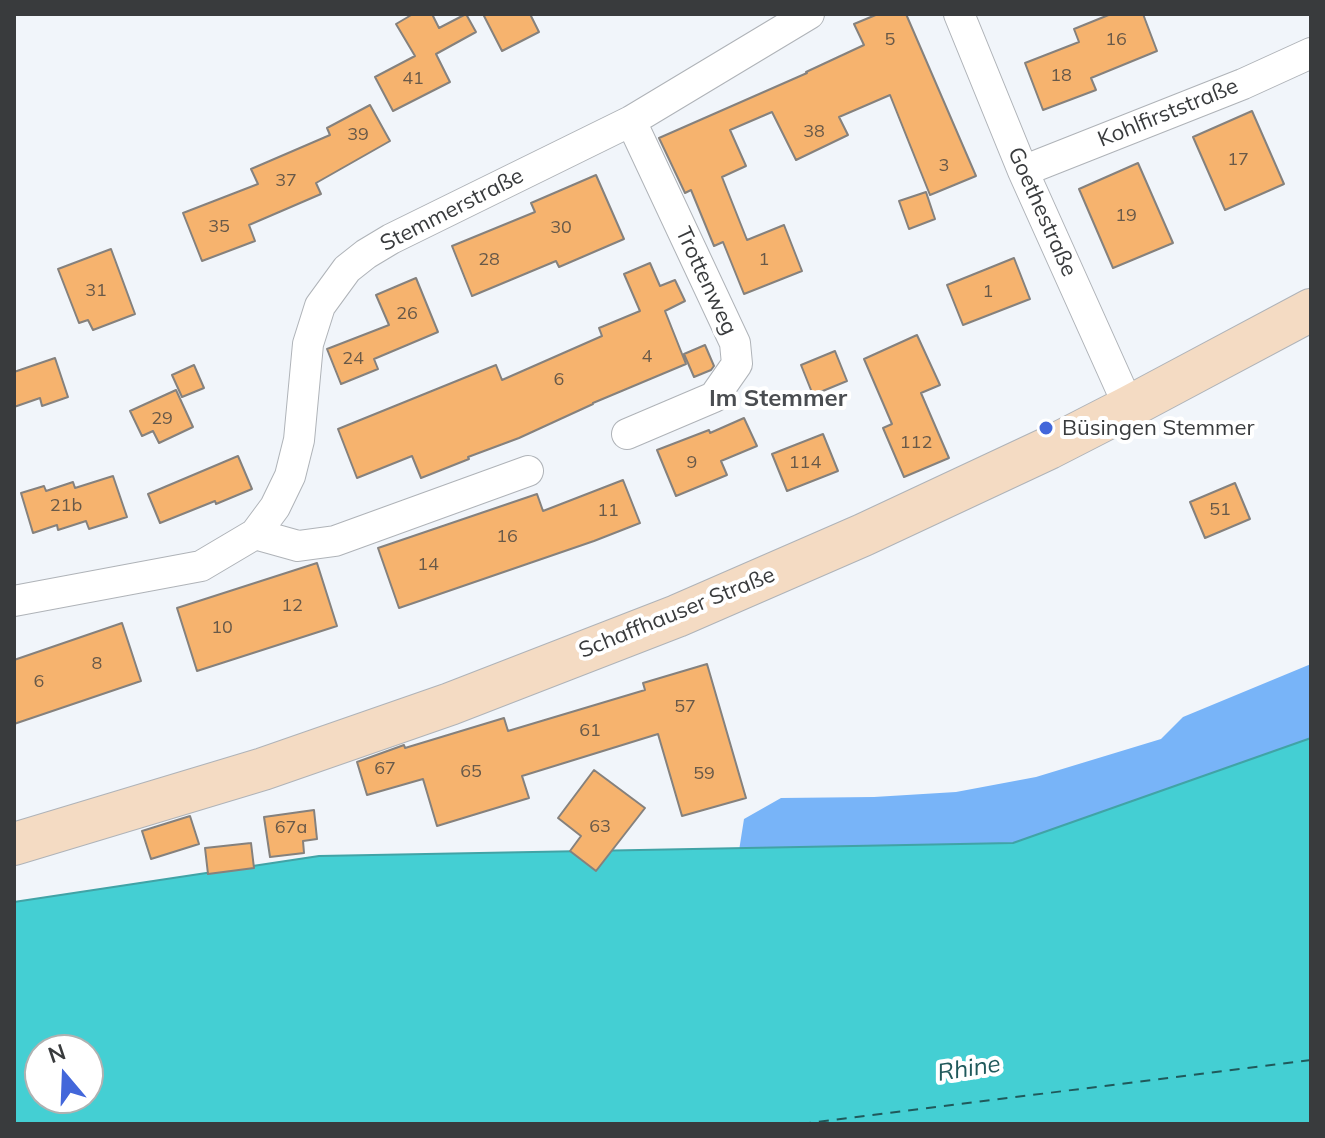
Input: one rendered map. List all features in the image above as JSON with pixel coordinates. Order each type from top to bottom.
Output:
[{"type":"main road","name":"Schaffhauser Straße","points":[[14,844],[263,769],[450,704],[677,616],[863,535],[1049,448],[1311,310]]},
{"type":"street","name":"Stemmerstraße","points":[[14,601],[201,566],[255,534],[275,507],[290,476],[299,440],[308,344],[320,306],[347,269],[391,239],[631,121],[809,14]]},
{"type":"street","name":"Goethestraße","points":[[959,14],[1023,171],[1129,407]]},
{"type":"street","name":"Kohlfirststraße","points":[[1023,171],[1243,84],[1311,53]]},
{"type":"street","name":"Trottenweg","points":[[627,434],[714,397],[737,364],[735,343],[631,121]]},
{"type":"street","points":[[255,534],[298,546],[335,541],[528,471]]},
{"type":"shaded area","points":[[1311,664],[1311,738],[1013,843],[738,857],[744,819],[781,798],[956,792],[1036,777],[1161,739],[1183,717]]},
{"type":"water","name":"Rhine","points":[[1311,738],[1311,1124],[14,1124],[14,902],[319,856],[1013,843]]},
{"type":"building","points":[[413,14],[432,14],[439,28],[466,14],[476,32],[436,54],[450,82],[393,111],[375,77],[415,56],[396,24]]},
{"type":"building","points":[[483,14],[530,14],[539,32],[502,51]]},
{"type":"building","points":[[878,14],[906,14],[976,176],[930,195],[890,95],[839,117],[848,135],[796,160],[772,112],[730,130],[746,166],[722,177],[747,240],[784,225],[802,271],[744,294],[723,242],[714,246],[691,190],[685,193],[659,138],[864,45],[854,24]]},
{"type":"building","points":[[1111,14],[1143,14],[1157,51],[1091,78],[1096,90],[1043,110],[1025,63],[1079,42],[1074,29]]},
{"type":"building","points":[[370,105],[390,141],[316,183],[321,194],[249,225],[255,241],[202,261],[183,213],[258,184],[251,169],[330,135],[327,128]]},
{"type":"building","points":[[1252,111],[1284,184],[1225,210],[1193,137]]},
{"type":"building","points":[[1138,163],[1173,243],[1113,268],[1079,189]]},
{"type":"building","points":[[596,175],[624,239],[559,267],[556,261],[472,296],[452,246],[535,212],[531,203]]},
{"type":"building","points":[[926,192],[935,219],[909,229],[899,201]]},
{"type":"building","points":[[111,249],[135,314],[93,330],[88,320],[79,323],[58,269]]},
{"type":"building","points":[[1014,258],[1030,299],[963,325],[947,285]]},
{"type":"building","points":[[650,263],[660,286],[675,280],[685,301],[665,311],[686,364],[421,478],[412,456],[357,478],[338,429],[496,365],[502,380],[602,336],[599,328],[640,311],[624,274]]},
{"type":"building","points":[[416,278],[438,332],[374,359],[378,369],[341,384],[327,349],[389,325],[376,295]]},
{"type":"building","points":[[917,335],[940,385],[921,393],[949,458],[904,477],[883,428],[892,424],[864,359]]},
{"type":"building","points":[[705,345],[714,366],[694,377],[684,354]]},
{"type":"building","points":[[835,351],[847,381],[813,395],[801,365]]},
{"type":"building","points":[[55,358],[68,397],[42,406],[40,398],[14,407],[14,372]]},
{"type":"building","points":[[194,365],[204,388],[182,397],[172,375]]},
{"type":"building","points":[[176,390],[193,427],[159,443],[153,431],[142,436],[130,411]]},
{"type":"building","points":[[744,418],[757,446],[721,461],[727,475],[676,496],[657,450]]},
{"type":"building","points":[[823,434],[838,471],[787,491],[772,454]]},
{"type":"building","points":[[238,456],[252,489],[160,523],[148,494]]},
{"type":"building","points":[[113,476],[127,517],[89,529],[86,521],[58,530],[57,525],[33,533],[21,493],[44,486],[46,491],[73,482],[75,488]]},
{"type":"building","points":[[623,480],[640,523],[399,608],[378,548],[537,494],[543,511]]},
{"type":"building","points":[[1235,483],[1250,519],[1205,538],[1190,502]]},
{"type":"building","points":[[317,563],[337,626],[197,671],[177,608]]},
{"type":"building","points":[[122,623],[141,681],[14,724],[14,660]]},
{"type":"building","points":[[707,664],[746,798],[682,816],[658,734],[522,776],[529,798],[437,826],[423,779],[367,795],[357,762],[404,745],[405,748],[504,718],[508,731],[645,690],[643,683]]},
{"type":"building","points":[[594,770],[645,808],[596,871],[570,851],[581,836],[558,818]]},
{"type":"building","points":[[314,810],[317,839],[303,841],[304,853],[270,857],[264,817]]},
{"type":"building","points":[[190,816],[199,844],[151,859],[142,831]]},
{"type":"building","points":[[251,843],[254,868],[208,874],[205,848]]},
{"type":"ferry route","points":[[801,1124],[1311,1060]]},
{"type":"place","name":"Büsingen Stemmer","points":[[1046,428]]},
{"type":"district","name":"Im Stemmer","points":[[778,399]]}]
